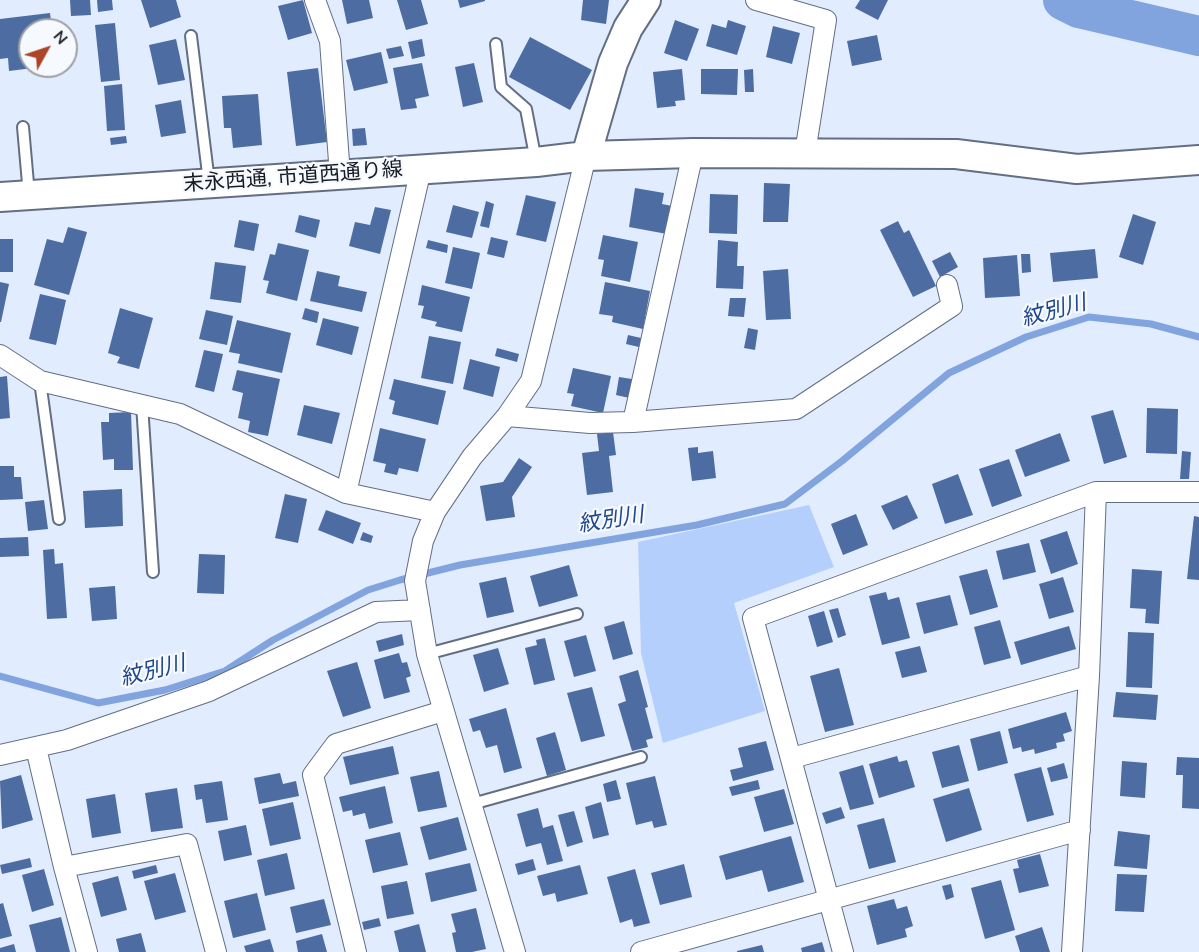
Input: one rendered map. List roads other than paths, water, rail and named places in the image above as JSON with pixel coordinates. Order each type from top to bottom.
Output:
[{"type":"street","points":[[315,0],[330,41],[340,175]]},
{"type":"street","points":[[515,952],[427,654],[415,581],[423,541],[435,512],[472,457],[507,416],[531,381],[586,156],[613,63],[627,28],[646,0]]},
{"type":"street","points":[[756,0],[826,20],[806,153]]},
{"type":"street","points":[[633,422],[693,153]]},
{"type":"street","name":"末永西通, 市道西通り線","points":[[0,197],[536,162],[586,156],[693,153],[957,154],[1077,169],[1199,160]]},
{"type":"street","points":[[346,493],[421,169]]},
{"type":"street","points":[[507,416],[590,423],[633,422],[796,409],[952,306],[947,285]]},
{"type":"street","points":[[0,355],[40,381],[180,414],[346,493],[435,512]]},
{"type":"street","points":[[1072,952],[1089,676],[1096,492]]},
{"type":"street","points":[[843,952],[753,618],[1096,492],[1199,492]]},
{"type":"street","points":[[0,755],[67,740],[209,691],[376,612],[420,610]]},
{"type":"street","points":[[792,758],[1089,676]]},
{"type":"street","points":[[356,952],[313,775],[336,744],[443,711]]},
{"type":"street","points":[[36,748],[87,952]]},
{"type":"street","points":[[641,952],[1080,830]]},
{"type":"street","points":[[64,867],[188,844],[216,952]]},
{"type":"lane","points":[[191,36],[209,183]]},
{"type":"lane","points":[[496,44],[501,87],[526,109],[536,162]]},
{"type":"lane","points":[[23,127],[29,195]]},
{"type":"lane","points":[[40,381],[59,519]]},
{"type":"lane","points":[[142,404],[153,572]]},
{"type":"lane","points":[[427,654],[577,614]]},
{"type":"lane","points":[[472,804],[641,757]]},
{"type":"waterway","points":[[1063,0],[1079,8],[1199,36]]},
{"type":"waterway","name":"紋別川","points":[[0,676],[98,703],[165,690],[225,671],[273,640],[368,590],[400,580],[460,565],[697,525],[785,504],[842,461],[949,373],[1026,337],[1089,317],[1151,324],[1199,337]]}]
